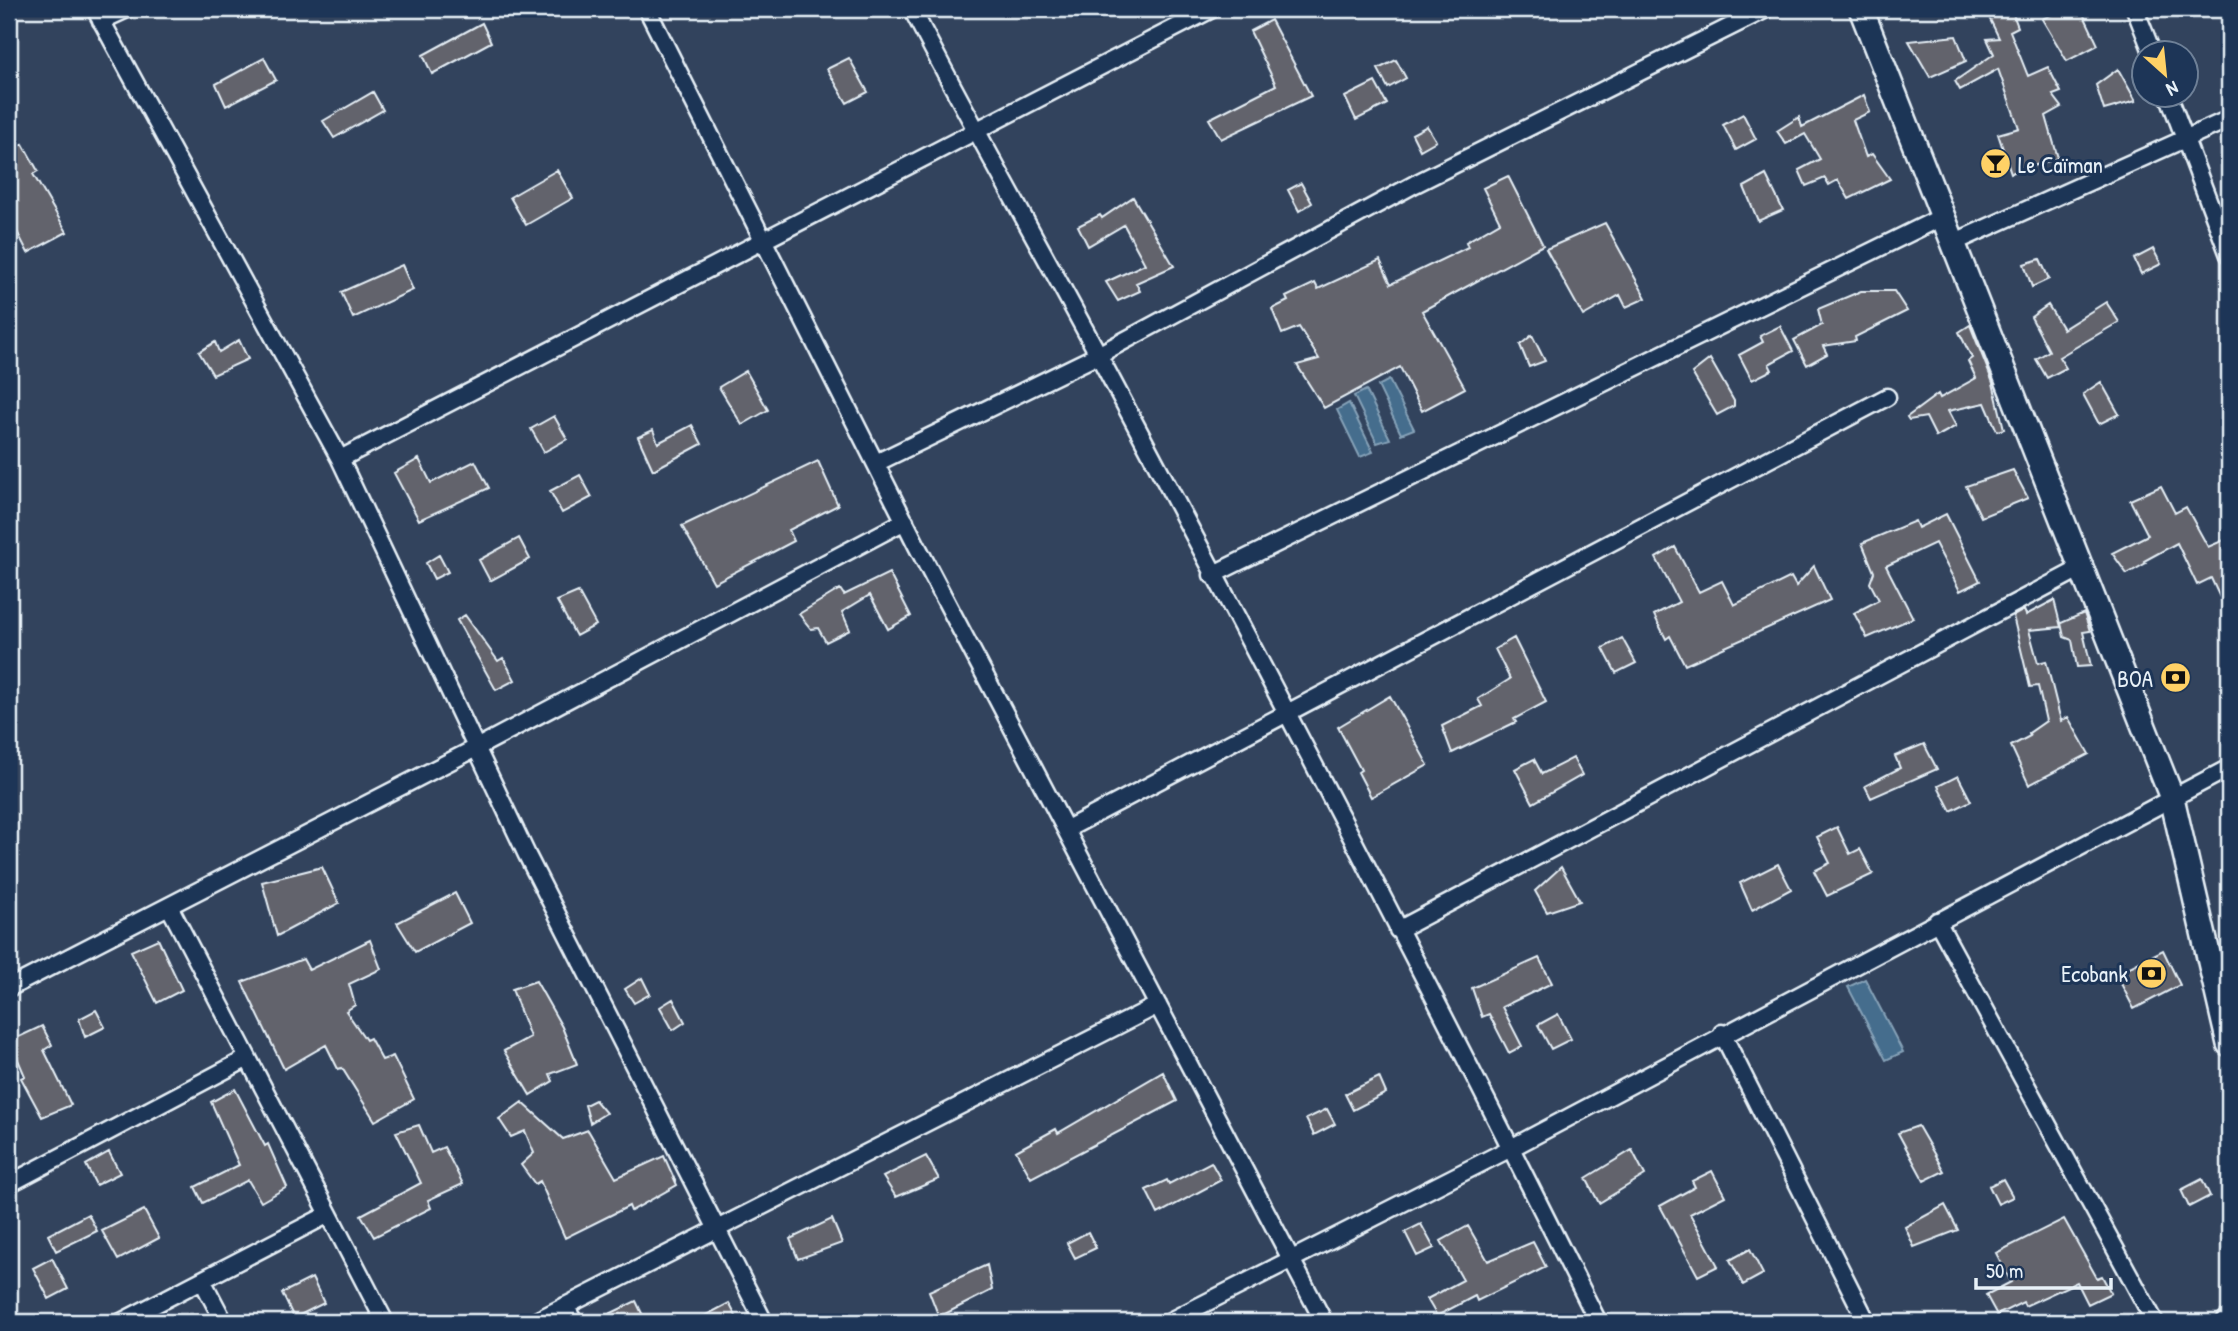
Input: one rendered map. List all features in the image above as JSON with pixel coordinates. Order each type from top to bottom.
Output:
[{"type":"main road","points":[[1861,9],[2172,797],[2229,1044]]},
{"type":"street","points":[[127,9],[98,15],[340,459],[477,748],[764,1322]]},
{"type":"street","points":[[647,9],[905,521],[1324,1322]]},
{"type":"street","points":[[912,9],[974,132],[1098,355],[1511,1148],[1598,1322]]},
{"type":"street","points":[[876,463],[1098,355],[1415,184],[1766,9]]},
{"type":"street","points":[[2135,9],[2146,38]]},
{"type":"street","points":[[340,459],[1203,11]]},
{"type":"street","points":[[2173,108],[2229,255]]},
{"type":"street","points":[[1955,242],[2229,119]]},
{"type":"street","points":[[1212,575],[1944,216]]},
{"type":"street","points":[[1067,829],[1286,716],[1886,397]]},
{"type":"street","points":[[9,988],[477,748],[905,521]]},
{"type":"street","points":[[1398,930],[2083,567]]},
{"type":"street","points":[[1168,1322],[1511,1148],[1723,1033],[2229,768]]},
{"type":"street","points":[[169,906],[385,1322]]},
{"type":"street","points":[[1937,921],[2155,1322]]},
{"type":"street","points":[[534,1322],[1158,1005]]},
{"type":"street","points":[[1723,1033],[1867,1322]]},
{"type":"street","points":[[9,1184],[248,1058]]},
{"type":"street","points":[[121,1322],[329,1214]]},
{"type":"street","points":[[202,1280],[224,1322]]},
{"type":"street","points":[[565,1306],[575,1322]]},
{"type":"water","points":[[1389,380],[1414,429],[1401,434],[1378,386]]},
{"type":"water","points":[[1366,390],[1390,439],[1377,443],[1354,396]]},
{"type":"water","points":[[1349,403],[1373,452],[1360,457],[1337,410]]},
{"type":"water","points":[[1865,979],[1903,1052],[1886,1060],[1848,987]]},
{"type":"building","points":[[1985,9],[2011,9],[2018,27],[2010,31],[2028,76],[2048,67],[2061,92],[2053,95],[2062,107],[2046,116],[2058,158],[2011,173],[1998,134],[2019,128],[1998,69],[1960,90],[1955,81],[1994,54],[1987,39],[1999,38]]},
{"type":"building","points":[[2064,9],[2081,9],[2098,45],[2067,61],[2042,19]]},
{"type":"building","points":[[1271,20],[1311,96],[1221,139],[1209,119],[1276,85],[1250,31]]},
{"type":"building","points":[[482,23],[491,42],[432,74],[423,55]]},
{"type":"building","points":[[1956,36],[1966,61],[1930,77],[1909,41]]},
{"type":"building","points":[[264,58],[276,80],[226,106],[216,84]]},
{"type":"building","points":[[849,58],[868,92],[847,103],[827,69]]},
{"type":"building","points":[[1396,60],[1406,78],[1388,88],[1378,69]]},
{"type":"building","points":[[2118,69],[2130,90],[2130,103],[2104,110],[2096,85]]},
{"type":"building","points":[[1375,82],[1387,104],[1356,120],[1345,97]]},
{"type":"building","points":[[373,92],[383,110],[334,138],[323,121]]},
{"type":"building","points":[[1864,95],[1870,112],[1853,120],[1866,157],[1872,154],[1890,179],[1849,199],[1838,180],[1829,185],[1825,178],[1806,186],[1799,170],[1820,159],[1805,134],[1786,144],[1777,131],[1799,117],[1802,127]]},
{"type":"building","points":[[1743,114],[1756,139],[1736,150],[1723,125]]},
{"type":"building","points":[[1427,126],[1436,141],[1420,150],[1412,134]]},
{"type":"building","points":[[23,144],[38,171],[33,174],[67,232],[28,253],[9,216],[9,153]]},
{"type":"building","points":[[557,170],[573,198],[526,225],[510,197]]},
{"type":"building","points":[[1766,175],[1783,210],[1758,221],[1744,187]]},
{"type":"building","points":[[1508,176],[1543,245],[1422,311],[1465,388],[1422,411],[1400,367],[1324,408],[1297,365],[1319,359],[1299,327],[1282,334],[1272,309],[1288,301],[1286,297],[1315,283],[1318,289],[1380,260],[1391,284],[1468,247],[1466,242],[1500,222],[1483,188]]},
{"type":"building","points":[[1301,183],[1312,203],[1299,211],[1288,190]]},
{"type":"building","points":[[1133,197],[1174,266],[1136,283],[1140,291],[1118,301],[1106,282],[1145,264],[1124,225],[1088,246],[1078,226],[1100,215],[1102,218]]},
{"type":"building","points":[[1605,223],[1646,298],[1626,307],[1620,295],[1583,316],[1546,249]]},
{"type":"building","points":[[2153,249],[2161,264],[2141,274],[2134,259]]},
{"type":"building","points":[[2040,259],[2049,279],[2032,287],[2024,264]]},
{"type":"building","points":[[402,265],[413,290],[353,318],[341,292]]},
{"type":"building","points":[[1861,291],[1894,291],[1907,311],[1855,337],[1856,341],[1823,346],[1827,354],[1807,365],[1794,340],[1822,325],[1818,309]]},
{"type":"building","points":[[2106,302],[2119,322],[2059,357],[2066,368],[2047,378],[2036,359],[2049,351],[2031,317],[2048,305],[2063,329]]},
{"type":"building","points":[[1970,325],[1993,383],[2004,429],[1997,431],[1985,403],[1948,411],[1956,426],[1936,437],[1926,417],[1909,420],[1907,417],[1938,394],[1940,398],[1976,378],[1968,361],[1972,358],[1959,332]]},
{"type":"building","points":[[1780,326],[1793,351],[1769,364],[1772,370],[1752,380],[1739,355],[1763,342],[1760,336]]},
{"type":"building","points":[[1532,335],[1545,361],[1529,367],[1520,345]]},
{"type":"building","points":[[239,340],[248,359],[213,375],[199,352],[215,342],[219,352]]},
{"type":"building","points":[[1710,359],[1734,401],[1734,406],[1717,415],[1692,373]]},
{"type":"building","points":[[746,371],[768,410],[742,425],[719,387]]},
{"type":"building","points":[[2101,382],[2119,414],[2099,424],[2083,394]]},
{"type":"building","points":[[554,416],[567,439],[544,452],[531,429]]},
{"type":"building","points":[[692,425],[702,444],[653,470],[638,437],[653,430],[658,443]]},
{"type":"building","points":[[419,459],[431,483],[475,461],[489,488],[419,520],[394,473]]},
{"type":"building","points":[[818,461],[838,505],[789,530],[794,541],[714,583],[682,526]]},
{"type":"building","points":[[2013,470],[2028,498],[1981,517],[1966,486]]},
{"type":"building","points":[[580,475],[592,497],[562,513],[550,491]]},
{"type":"building","points":[[2161,486],[2175,513],[2186,507],[2208,547],[2224,540],[2229,551],[2229,617],[2211,578],[2197,585],[2177,543],[2127,574],[2112,553],[2148,535],[2130,500]]},
{"type":"building","points":[[1946,514],[1980,581],[1960,591],[1935,543],[1886,566],[1913,618],[1867,638],[1854,613],[1879,600],[1870,583],[1874,572],[1862,543],[1915,521],[1918,528]]},
{"type":"building","points":[[519,538],[530,559],[490,581],[479,560]]},
{"type":"building","points":[[1675,547],[1699,592],[1722,581],[1734,605],[1791,577],[1796,586],[1814,566],[1830,600],[1685,665],[1670,636],[1666,639],[1654,615],[1679,602],[1656,558]]},
{"type":"building","points":[[439,555],[448,572],[434,579],[426,563]]},
{"type":"building","points":[[889,573],[911,616],[888,629],[870,595],[842,612],[850,630],[826,642],[818,628],[811,629],[799,614],[840,589],[844,595]]},
{"type":"building","points":[[578,592],[596,625],[576,636],[557,601]]},
{"type":"building","points":[[2054,600],[2061,627],[2029,630],[2038,663],[2046,661],[2061,721],[2068,717],[2089,754],[2029,785],[2011,746],[2030,736],[2029,733],[2046,721],[2038,686],[2030,687],[2013,616],[2024,610],[2026,615]]},
{"type":"building","points":[[2084,613],[2090,631],[2083,632],[2091,666],[2077,667],[2072,640],[2064,637],[2061,623]]},
{"type":"building","points":[[465,615],[498,661],[503,658],[515,680],[496,690],[457,620]]},
{"type":"building","points":[[1514,638],[1546,702],[1514,719],[1516,722],[1452,753],[1442,726],[1482,706],[1478,699],[1510,679],[1495,649]]},
{"type":"building","points":[[1622,638],[1636,663],[1616,673],[1603,648]]},
{"type":"building","points":[[1390,696],[1428,765],[1371,797],[1358,772],[1361,770],[1338,727]]},
{"type":"building","points":[[1924,744],[1937,769],[1871,798],[1865,786],[1900,768],[1895,756]]},
{"type":"building","points":[[1573,758],[1582,775],[1533,803],[1515,769],[1534,759],[1542,774]]},
{"type":"building","points":[[1958,776],[1971,801],[1951,811],[1938,786]]},
{"type":"building","points":[[1837,827],[1850,854],[1860,849],[1873,874],[1827,896],[1814,871],[1830,863],[1817,837]]},
{"type":"building","points":[[1778,864],[1791,889],[1752,910],[1740,883]]},
{"type":"building","points":[[322,867],[339,903],[277,936],[262,882]]},
{"type":"building","points":[[1561,867],[1580,901],[1547,912],[1535,891]]},
{"type":"building","points":[[455,893],[470,923],[415,952],[397,923]]},
{"type":"building","points":[[158,939],[182,990],[157,1003],[131,951]]},
{"type":"building","points":[[370,940],[381,969],[349,984],[355,1005],[346,1011],[366,1040],[370,1038],[382,1060],[393,1056],[414,1099],[375,1121],[342,1068],[338,1069],[326,1045],[284,1069],[242,982],[303,959],[309,970]]},
{"type":"building","points":[[2163,950],[2180,985],[2134,1009],[2116,974]]},
{"type":"building","points":[[1539,958],[1552,983],[1502,1007],[1522,1046],[1509,1053],[1489,1014],[1482,1017],[1472,988]]},
{"type":"building","points":[[642,978],[650,994],[634,1003],[625,989]]},
{"type":"building","points":[[536,981],[562,1027],[577,1064],[550,1074],[553,1081],[530,1095],[504,1051],[530,1037],[512,989]]},
{"type":"building","points":[[673,999],[685,1022],[673,1030],[660,1007]]},
{"type":"building","points":[[96,1010],[105,1027],[85,1037],[79,1019]]},
{"type":"building","points":[[1558,1014],[1571,1039],[1551,1049],[1538,1025]]},
{"type":"building","points":[[42,1026],[52,1045],[44,1050],[71,1105],[42,1117],[21,1078],[25,1076],[10,1041]]},
{"type":"building","points":[[1163,1072],[1177,1101],[1031,1178],[1016,1151],[1056,1129],[1058,1133]]},
{"type":"building","points":[[1379,1077],[1386,1093],[1353,1110],[1345,1094]]},
{"type":"building","points":[[235,1089],[265,1146],[268,1144],[287,1187],[261,1202],[248,1180],[203,1203],[195,1187],[239,1165],[211,1102]]},
{"type":"building","points":[[595,1100],[606,1113],[590,1123],[585,1105]]},
{"type":"building","points":[[522,1102],[563,1139],[588,1130],[616,1178],[664,1156],[677,1185],[631,1211],[629,1206],[565,1238],[540,1181],[535,1184],[521,1165],[534,1153],[525,1131],[511,1137],[499,1119]]},
{"type":"building","points":[[1327,1109],[1335,1124],[1314,1135],[1306,1119]]},
{"type":"building","points":[[419,1125],[431,1153],[444,1147],[463,1184],[428,1200],[431,1208],[374,1237],[361,1215],[421,1183],[396,1132]]},
{"type":"building","points":[[1918,1126],[1944,1171],[1924,1181],[1898,1133]]},
{"type":"building","points":[[1632,1150],[1645,1175],[1599,1203],[1586,1178]]},
{"type":"building","points":[[109,1152],[120,1173],[96,1185],[86,1165]]},
{"type":"building","points":[[926,1156],[939,1179],[896,1197],[883,1177]]},
{"type":"building","points":[[1211,1162],[1221,1180],[1158,1214],[1146,1190],[1167,1180],[1169,1184]]},
{"type":"building","points":[[1712,1171],[1725,1196],[1690,1214],[1718,1266],[1698,1276],[1660,1206],[1695,1187],[1692,1181]]},
{"type":"building","points":[[2003,1179],[2013,1197],[1998,1204],[1989,1186]]},
{"type":"building","points":[[2202,1179],[2210,1196],[2189,1207],[2181,1190]]},
{"type":"building","points":[[1945,1205],[1958,1230],[1914,1247],[1905,1227]]},
{"type":"building","points":[[144,1210],[159,1238],[118,1260],[102,1231]]},
{"type":"building","points":[[88,1214],[97,1231],[56,1251],[48,1235]]},
{"type":"building","points":[[832,1219],[842,1243],[798,1259],[790,1239]]},
{"type":"building","points":[[2064,1219],[2097,1278],[2102,1276],[2111,1293],[2088,1304],[2077,1282],[2025,1306],[2023,1302],[1997,1315],[1986,1295],[2011,1282],[1996,1253]]},
{"type":"building","points":[[1421,1224],[1434,1248],[1417,1256],[1405,1232]]},
{"type":"building","points":[[1468,1226],[1488,1261],[1533,1242],[1546,1267],[1477,1301],[1475,1296],[1437,1316],[1427,1299],[1463,1280],[1441,1241]]},
{"type":"building","points":[[1088,1232],[1096,1248],[1075,1258],[1067,1243]]},
{"type":"building","points":[[1750,1249],[1763,1274],[1743,1285],[1730,1260]]},
{"type":"building","points":[[52,1258],[68,1289],[49,1299],[33,1268]]},
{"type":"building","points":[[987,1265],[992,1290],[939,1317],[929,1291]]},
{"type":"building","points":[[312,1278],[324,1303],[294,1318],[282,1293]]},
{"type":"building","points":[[636,1301],[646,1322],[593,1322]]},
{"type":"building","points":[[729,1303],[739,1322],[693,1322]]},
{"type":"place","name":"Le Caïman","points":[[1995,164]]},
{"type":"place","name":"BOA","points":[[2176,678]]},
{"type":"place","name":"Ecobank","points":[[2151,973]]}]
